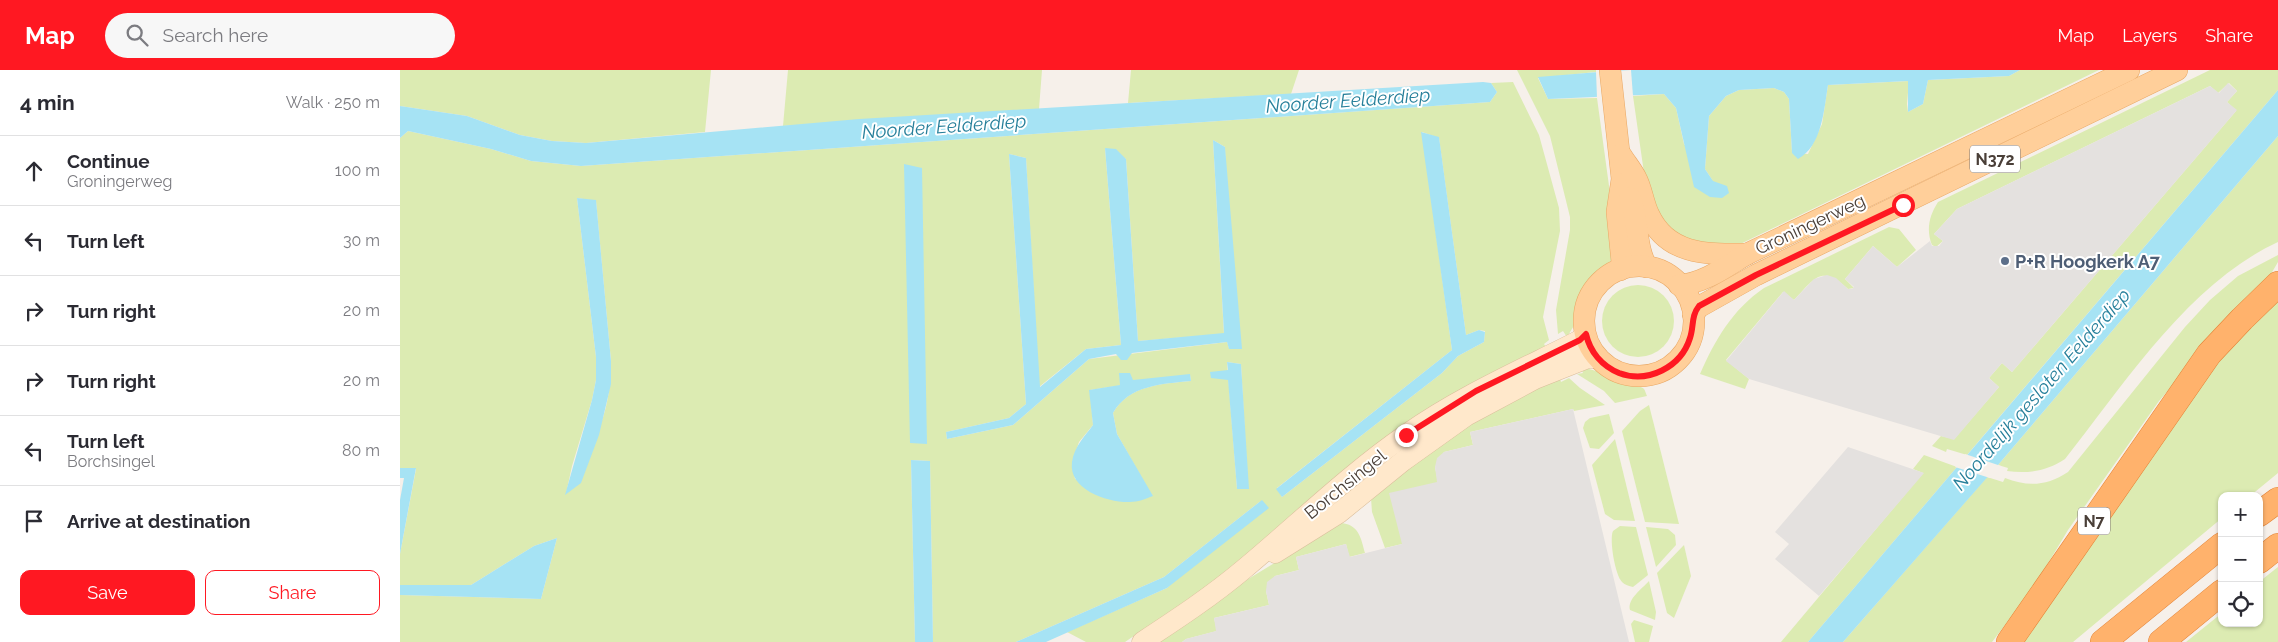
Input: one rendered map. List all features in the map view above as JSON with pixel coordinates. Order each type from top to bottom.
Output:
[{"type":"highway","name":"N7","points":[[2009,642],[2210,354],[2242,318],[2278,284]]},
{"type":"highway","points":[[2263,511],[2278,500]]},
{"type":"highway","points":[[2263,558],[2278,546]]},
{"type":"highway","points":[[2103,642],[2218,548]]},
{"type":"highway","points":[[2161,642],[2218,595]]},
{"type":"main road","name":"N372","points":[[1610,70],[1622,179],[1617,212],[1622,262],[1620,270]]},
{"type":"main road","name":"Groningerweg","points":[[1679,285],[1687,285],[1720,270],[1747,254],[2129,70]]},
{"type":"main road","name":"Groningerweg","points":[[1693,314],[1699,306],[1756,275],[2177,70]]},
{"type":"main road","name":"N372","points":[[1620,153],[1637,179],[1649,216],[1663,234],[1674,243],[1706,254],[1747,254]]},
{"type":"main road","name":"N372","points":[[1622,179],[1635,211],[1643,260],[1647,268]]},
{"type":"main road","points":[[1633,267],[1647,268],[1665,274],[1679,285],[1689,300],[1693,314],[1692,332],[1688,346],[1677,360],[1662,371],[1644,376],[1626,375],[1609,367],[1598,358],[1590,347],[1586,334],[1584,315],[1590,298],[1604,279],[1620,270],[1633,267]]},
{"type":"main road","name":"Borchsingel","points":[[1142,642],[1180,617],[1242,570],[1406,435],[1459,401],[1580,340],[1586,334]]},
{"type":"main road","name":"Borchsingel","points":[[1242,570],[1294,543],[1339,513],[1403,460],[1466,416],[1535,379],[1588,358],[1598,358]]},
{"type":"green space","points":[[400,70],[711,70],[705,132],[586,143],[552,141],[520,135],[467,116],[400,106]]},
{"type":"green space","points":[[788,70],[1042,70],[1039,109],[783,126]]},
{"type":"green space","points":[[1131,70],[1299,70],[1291,94],[1128,103]]},
{"type":"green space","points":[[1517,70],[1596,70],[1596,72],[1538,78],[1548,99],[1597,98],[1613,215],[1614,257],[1583,294],[1575,324],[1567,337],[1563,331],[1558,334],[1556,310],[1570,230],[1570,217],[1550,136]]},
{"type":"green space","points":[[2020,70],[2099,70],[1730,249],[1680,237],[1656,214],[1644,173],[1633,96],[1664,94],[1676,108],[1684,144],[1713,181],[1705,169],[1709,116],[1726,96],[1739,90],[1774,88],[1784,92],[1789,99],[1792,153],[1808,154],[1822,124],[1828,85],[1909,81],[1908,112],[1923,104],[1928,80],[2009,76]]},
{"type":"green space","points":[[2210,70],[2278,70],[2278,90],[1967,455],[1947,449],[1946,452],[1932,446],[1941,436],[1954,439],[1999,387],[1989,378],[2002,363],[2012,372],[2236,111],[2227,102],[2237,91],[2229,83],[2218,93],[2210,86],[1957,209],[1934,234],[1943,241],[1936,247],[1932,245],[1929,228],[1932,213],[1938,202]]},
{"type":"green space","points":[[1513,82],[1539,135],[1559,208],[1560,231],[1543,317],[1549,340],[1544,344],[1548,350],[1467,390],[1203,589],[1125,642],[1086,642],[1067,632],[1167,588],[1262,500],[1164,577],[1016,642],[933,642],[930,461],[911,460],[915,642],[400,642],[400,595],[541,599],[557,538],[534,546],[471,585],[400,585],[400,554],[416,469],[400,468],[400,138],[408,131],[491,149],[531,161],[581,166],[1490,102],[1497,92],[1491,83]],"holes":[[[1422,132],[1439,138],[1466,335],[1479,330],[1485,331],[1484,342],[1458,356],[1442,373],[1282,497],[1277,488],[1452,350]],[[1213,140],[1225,147],[1229,348],[1227,342],[1089,359],[1013,425],[947,439],[946,432],[1009,418],[1026,404],[1009,154],[1026,158],[1039,387],[1086,349],[1121,345],[1105,148],[1126,159],[1138,341],[1224,334]],[[577,198],[596,201],[611,361],[608,399],[604,415],[592,446],[566,494],[572,466],[592,400],[596,380],[596,357]],[[1227,362],[1241,364],[1248,489],[1237,489]],[[1190,375],[1191,381],[1157,385],[1137,391],[1120,404],[1113,413],[1117,434],[1152,496],[1075,479],[1072,463],[1079,442],[1093,425],[1090,390]]]},
{"type":"green space","points":[[2278,136],[2278,242],[2246,260],[2187,309],[2135,368],[2065,459],[2044,469],[2030,472],[2007,471],[2008,468],[1998,465]]},
{"type":"green space","points":[[1889,227],[1899,229],[1916,250],[1897,267],[1873,246],[1845,279],[1854,288],[1848,289],[1839,281],[1825,276],[1813,280],[1794,300],[1783,292],[1726,360],[1749,379],[1745,389],[1700,374],[1726,326],[1743,306],[1764,288]]},
{"type":"green space","points":[[2278,255],[2278,262],[2268,279],[2229,320],[2159,401],[2068,530],[2032,590],[1992,642],[1843,642],[1987,477],[2003,482],[2005,478],[2022,483],[2037,484],[2053,480],[2068,472],[2185,327],[2210,300],[2238,276]]},
{"type":"green space","points":[[1645,285],[1664,295],[1672,307],[1674,321],[1672,335],[1664,347],[1652,355],[1631,357],[1612,347],[1604,335],[1602,314],[1612,295],[1624,287]]},
{"type":"green space","points":[[2278,297],[2278,473],[2255,492],[2218,492],[2218,521],[2073,642],[2018,642],[2205,377]]},
{"type":"green space","points":[[1581,367],[1641,387],[1647,396],[1615,403],[1604,391],[1577,374],[1583,373]]},
{"type":"green space","points":[[1559,375],[1561,382],[1569,378],[1605,405],[1574,411],[1573,409],[1470,432],[1473,445],[1444,452],[1435,467],[1438,482],[1402,544],[1385,548],[1372,512],[1371,498],[1428,448]]},
{"type":"green space","points":[[1649,405],[1679,524],[1645,522],[1622,431],[1640,411]]},
{"type":"green space","points":[[1609,414],[1614,433],[1599,449],[1590,448],[1583,428],[1585,422],[1590,418]]},
{"type":"green space","points":[[1615,439],[1635,521],[1614,520],[1605,514],[1592,465]]},
{"type":"green space","points":[[1924,455],[1957,467],[1808,642],[1781,642],[1923,473],[1913,469]]},
{"type":"green space","points":[[1340,523],[1355,529],[1360,537],[1365,553],[1349,557],[1346,544],[1296,557],[1299,570],[1275,576],[1266,591],[1269,605],[1214,618],[1217,631],[1186,639],[1182,642],[1157,642],[1235,587]]},
{"type":"green space","points":[[1620,526],[1636,527],[1648,575],[1633,587],[1622,582],[1615,565],[1612,535],[1613,531]]},
{"type":"green space","points":[[1646,527],[1668,529],[1675,535],[1676,545],[1656,567]]},
{"type":"green space","points":[[1684,545],[1691,576],[1674,618],[1667,613],[1657,573]]},
{"type":"green space","points":[[2278,567],[2278,642],[2186,642],[2218,616],[2218,627],[2263,627],[2263,579]]},
{"type":"green space","points":[[1649,581],[1656,612],[1655,620],[1630,610],[1633,598]]},
{"type":"green space","points":[[1634,620],[1653,626],[1649,642],[1635,642],[1631,624]]},
{"type":"shaded area","name":"P+R Hoogkerk A7","points":[[2228,83],[2237,91],[2227,102],[2237,110],[2012,372],[2002,363],[1989,378],[1999,387],[1954,440],[1749,379],[1726,361],[1784,291],[1794,300],[1814,279],[1827,275],[1836,278],[1848,289],[1852,289],[1854,287],[1845,279],[1873,246],[1897,267],[1930,241],[1932,246],[1939,246],[1943,241],[1934,234],[1957,209],[2210,86],[2219,93]]},
{"type":"shaded area","points":[[1573,409],[1629,642],[1182,642],[1186,639],[1216,631],[1214,618],[1269,605],[1266,591],[1267,582],[1275,576],[1299,570],[1296,557],[1346,544],[1350,557],[1402,544],[1389,493],[1437,482],[1435,467],[1437,458],[1444,452],[1473,445],[1470,432]]},
{"type":"shaded area","points":[[1848,447],[1924,473],[1819,596],[1775,559],[1789,544],[1775,532]]},
{"type":"water","points":[[1623,70],[2020,70],[2009,76],[1928,80],[1923,104],[1908,112],[1908,81],[1828,85],[1823,116],[1817,136],[1806,153],[1798,159],[1792,153],[1789,99],[1784,92],[1774,88],[1739,90],[1726,96],[1709,116],[1705,169],[1713,181],[1727,186],[1729,193],[1722,198],[1710,197],[1694,187],[1676,108],[1664,94],[1548,99],[1538,77]]},
{"type":"water","name":"Noorder Eelderdiep","points":[[1491,83],[1497,92],[1490,102],[581,166],[531,161],[491,149],[408,131],[400,138],[400,106],[467,116],[520,135],[552,141],[586,143],[859,119]]},
{"type":"water","name":"Noordelijk gesloten Eelderdiep","points":[[2278,90],[2278,136],[1998,465],[1843,642],[1808,642]]},
{"type":"water","points":[[1421,132],[1439,137],[1466,335],[1479,330],[1485,332],[1484,342],[1458,356],[1442,373],[1282,497],[1276,489],[1452,350]]},
{"type":"water","points":[[1213,140],[1225,147],[1242,349],[1229,349],[1227,342],[1132,353],[1127,360],[1121,360],[1116,354],[1089,359],[1013,425],[947,439],[946,432],[1009,418],[1026,404],[1009,154],[1026,158],[1040,387],[1086,349],[1121,345],[1105,148],[1116,149],[1126,159],[1138,341],[1224,333]]},
{"type":"water","points":[[904,164],[922,168],[927,444],[910,443]]},
{"type":"water","points":[[577,198],[596,200],[611,361],[611,384],[599,435],[581,483],[565,495],[596,380],[596,357]]},
{"type":"water","points":[[1227,362],[1241,364],[1249,489],[1237,489],[1228,380],[1211,378],[1210,372],[1228,370]]},
{"type":"water","points":[[1119,373],[1130,373],[1133,380],[1190,374],[1191,381],[1158,385],[1137,391],[1120,404],[1113,413],[1117,434],[1153,496],[1133,502],[1121,502],[1092,493],[1076,480],[1072,472],[1075,451],[1093,425],[1089,390],[1120,385]]},
{"type":"water","points":[[911,460],[930,461],[933,642],[915,642]]},
{"type":"water","points":[[400,468],[416,468],[400,554],[400,500],[404,478],[400,478]]},
{"type":"water","points":[[1262,500],[1269,508],[1167,588],[1046,642],[1016,642],[1164,577]]},
{"type":"water","points":[[557,538],[541,599],[400,595],[400,585],[471,585],[534,546]]},
{"type":"pier","points":[[1631,70],[1633,96],[1597,98],[1596,72]]},
{"type":"pier","points":[[1965,454],[2001,466],[1990,478],[1955,467]]},
{"type":"place","name":"P+R Hoogkerk A7","points":[[2005,261]]},
{"type":"route","points":[[1406,435],[1476,391],[1580,340],[1586,334],[1590,347],[1595,354],[1605,365],[1613,370],[1630,376],[1644,376],[1662,371],[1683,354],[1690,341],[1693,314],[1699,306],[1756,275],[1903,205]]}]
